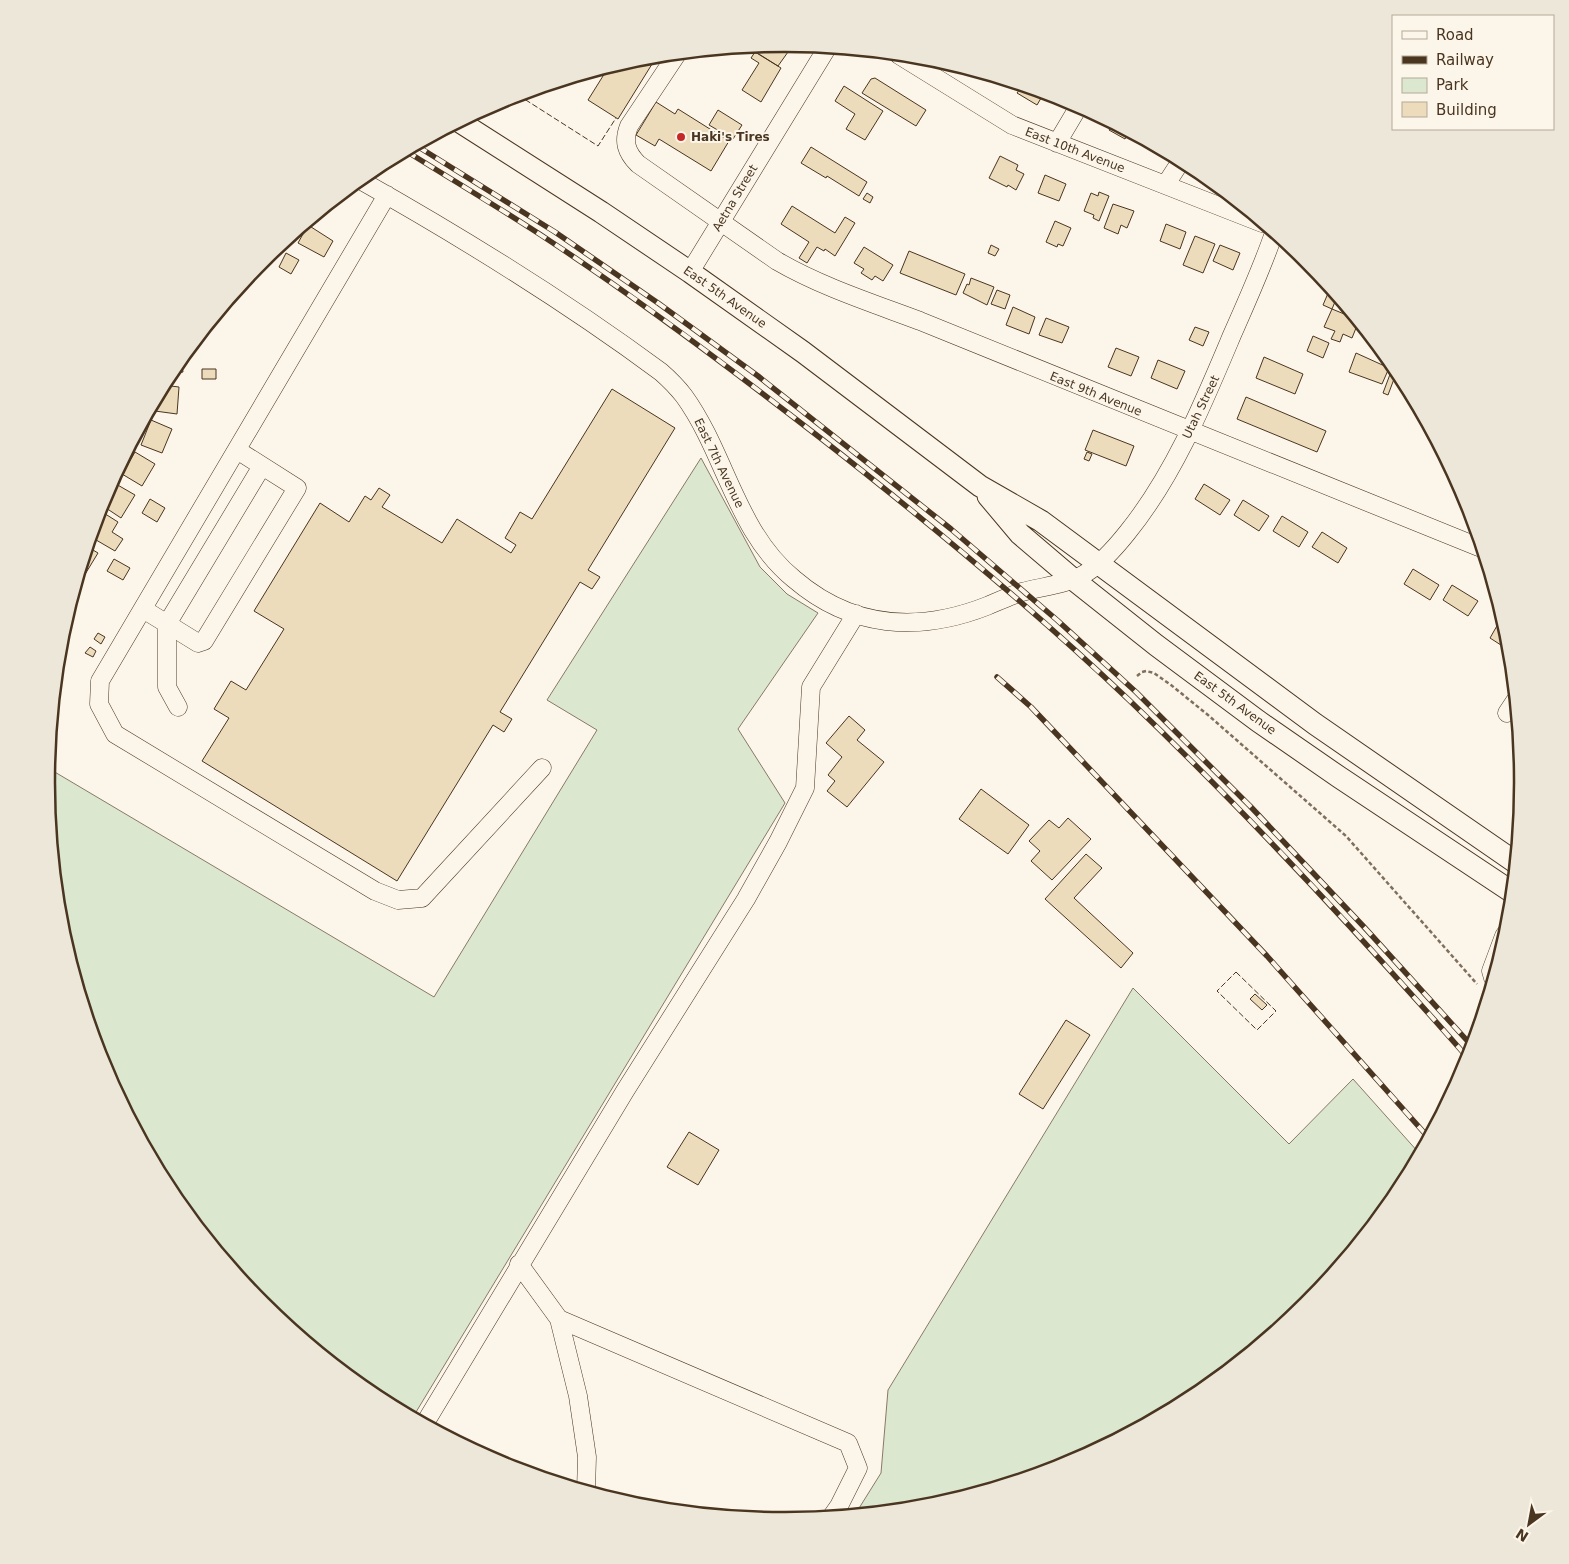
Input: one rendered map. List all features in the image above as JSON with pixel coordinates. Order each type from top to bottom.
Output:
[{"type":"main road","name":"East 5th Avenue","points":[[466,126],[601,212],[690,272],[811,358],[980,486],[1041,521],[1315,724],[1510,858]]},
{"type":"main road","name":"East 5th Avenue","points":[[980,486],[1020,534],[1156,645],[1339,777],[1506,888]]},
{"type":"street","name":"Aetna Street","points":[[690,272],[824,54]]},
{"type":"street","name":"East 9th Avenue","points":[[672,62],[629,126],[625,136],[626,147],[630,156],[638,164],[777,261],[813,279],[1474,545]]},
{"type":"street","name":"East 10th Avenue","points":[[915,65],[1003,120],[1022,129],[1243,215]]},
{"type":"street","points":[[1057,142],[1075,113]]},
{"type":"street","points":[[1166,184],[1177,167]]},
{"type":"street","name":"East 7th Avenue","points":[[367,184],[516,274],[661,372],[684,396],[693,411],[743,513],[769,554],[781,568],[808,591],[839,608],[892,622],[937,621],[969,613],[1024,592],[1074,580],[1099,564]]},
{"type":"street","points":[[387,195],[100,682],[99,704],[116,734],[366,886],[398,900],[422,898],[542,768]]},
{"type":"street","name":"Utah Street","points":[[1099,564],[1128,532],[1153,498],[1189,431],[1214,379],[1272,240]]},
{"type":"street","points":[[143,609],[198,643],[204,640],[297,488],[237,450]]},
{"type":"street","points":[[178,708],[168,687],[167,624],[262,466]]},
{"type":"street","points":[[428,1418],[625,1091],[746,899],[778,842],[805,788],[811,687],[856,614]]},
{"type":"street","points":[[520,1264],[559,1319],[578,1396],[588,1457],[586,1484]]},
{"type":"street","points":[[559,1319],[848,1443],[858,1468],[837,1510]]},
{"type":"path","points":[[1137,676],[1146,671],[1154,673],[1208,715],[1346,836],[1486,982]]},
{"type":"green space","points":[[701,458],[760,567],[787,594],[818,613],[738,729],[785,803],[416,1412],[379,1389],[340,1361],[269,1298],[236,1263],[206,1226],[178,1187],[153,1147],[130,1105],[111,1061],[80,971],[61,877],[55,772],[434,997],[597,730],[547,700]]},
{"type":"green space","points":[[1133,988],[1289,1144],[1353,1079],[1415,1149],[1391,1187],[1333,1263],[1300,1298],[1265,1330],[1229,1361],[1190,1389],[1149,1414],[1064,1456],[1019,1473],[973,1487],[927,1497],[860,1507],[881,1473],[888,1390]]},
{"type":"building","points":[[788,52],[778,66],[757,53]]},
{"type":"building","points":[[754,53],[757,53],[781,68],[761,102],[742,90],[759,63],[751,58]]},
{"type":"building","points":[[651,65],[618,119],[588,100],[603,75]]},
{"type":"building","points":[[875,78],[926,110],[916,126],[862,93],[871,79]]},
{"type":"building","points":[[844,86],[883,111],[865,140],[846,129],[855,114],[835,101]]},
{"type":"building","points":[[1019,91],[1040,99],[1037,105],[1017,93]]},
{"type":"building","name":"Haki's Tires","points":[[656,102],[675,114],[678,109],[729,141],[711,171],[659,139],[655,146],[636,135]]},
{"type":"building","points":[[718,110],[742,125],[733,139],[709,125]]},
{"type":"building","points":[[1109,130],[1126,138],[1125,139]]},
{"type":"building","points":[[811,147],[867,182],[859,196],[827,176],[826,178],[801,163]]},
{"type":"building","points":[[1000,156],[1018,165],[1016,170],[1024,174],[1016,190],[989,178]]},
{"type":"building","points":[[1045,175],[1066,184],[1059,201],[1038,193]]},
{"type":"building","points":[[1099,192],[1109,196],[1099,221],[1093,218],[1094,215],[1084,211],[1091,193],[1098,196]]},
{"type":"building","points":[[867,193],[873,197],[870,203],[863,199]]},
{"type":"building","points":[[1113,204],[1134,211],[1127,228],[1121,225],[1118,234],[1104,228]]},
{"type":"building","points":[[792,206],[835,233],[845,217],[855,223],[835,256],[825,249],[824,251],[817,247],[807,263],[799,258],[809,242],[781,224]]},
{"type":"building","points":[[1055,221],[1071,228],[1063,246],[1058,244],[1057,247],[1046,242]]},
{"type":"building","points":[[1166,224],[1186,232],[1180,249],[1160,241]]},
{"type":"building","points":[[312,227],[333,241],[324,257],[298,243],[302,236]]},
{"type":"building","points":[[1195,236],[1215,244],[1203,273],[1183,265]]},
{"type":"building","points":[[991,245],[999,249],[995,256],[988,253]]},
{"type":"building","points":[[1220,245],[1240,253],[1233,270],[1213,261]]},
{"type":"building","points":[[864,247],[893,265],[883,281],[875,276],[872,280],[861,273],[864,269],[854,263]]},
{"type":"building","points":[[909,251],[965,274],[956,295],[900,273]]},
{"type":"building","points":[[286,253],[299,260],[291,274],[279,267]]},
{"type":"building","points":[[971,278],[994,287],[987,305],[963,293],[967,284],[969,285]]},
{"type":"building","points":[[997,290],[1010,295],[1005,309],[991,304]]},
{"type":"building","points":[[1327,295],[1335,303],[1332,309],[1323,305]]},
{"type":"building","points":[[1013,307],[1035,317],[1029,334],[1006,325]]},
{"type":"building","points":[[1332,309],[1343,314],[1356,329],[1352,338],[1343,334],[1340,342],[1331,339],[1335,331],[1324,327]]},
{"type":"building","points":[[1046,318],[1069,327],[1062,343],[1039,335]]},
{"type":"building","points":[[1195,327],[1209,332],[1203,346],[1189,340]]},
{"type":"building","points":[[1313,336],[1329,343],[1323,358],[1307,351]]},
{"type":"building","points":[[1116,348],[1139,357],[1131,376],[1108,367]]},
{"type":"building","points":[[1356,353],[1382,365],[1387,372],[1382,384],[1349,372]]},
{"type":"building","points":[[1264,357],[1303,374],[1295,394],[1256,378]]},
{"type":"building","points":[[1158,360],[1185,371],[1177,389],[1151,378]]},
{"type":"building","points":[[202,369],[216,369],[216,379],[202,379]]},
{"type":"building","points":[[1390,375],[1393,381],[1388,395],[1383,393]]},
{"type":"building","points":[[172,386],[179,387],[177,414],[157,411]]},
{"type":"building","points":[[612,389],[675,428],[588,570],[600,577],[592,589],[580,582],[500,712],[512,719],[504,732],[493,725],[397,881],[202,761],[229,718],[214,709],[231,681],[246,690],[284,629],[254,611],[320,503],[349,522],[365,496],[371,500],[379,488],[390,495],[382,507],[442,543],[457,519],[511,553],[516,545],[505,538],[520,512],[532,519]]},
{"type":"building","points":[[1246,397],[1326,431],[1317,452],[1237,419]]},
{"type":"building","points":[[151,420],[172,429],[162,453],[141,445]]},
{"type":"building","points":[[1093,430],[1134,446],[1126,466],[1085,450]]},
{"type":"building","points":[[135,452],[155,464],[142,486],[123,475]]},
{"type":"building","points":[[1087,452],[1092,454],[1089,461],[1084,459]]},
{"type":"building","points":[[1204,484],[1230,500],[1220,515],[1195,499]]},
{"type":"building","points":[[119,485],[135,495],[121,518],[108,510]]},
{"type":"building","points":[[150,499],[165,508],[157,522],[142,513]]},
{"type":"building","points":[[1243,500],[1269,516],[1259,531],[1234,515]]},
{"type":"building","points":[[107,515],[118,522],[112,532],[123,539],[115,551],[97,540]]},
{"type":"building","points":[[1282,516],[1308,532],[1299,547],[1273,531]]},
{"type":"building","points":[[1322,532],[1347,548],[1338,563],[1312,547]]},
{"type":"building","points":[[93,550],[98,553],[87,572]]},
{"type":"building","points":[[114,559],[130,568],[123,580],[107,571]]},
{"type":"building","points":[[1413,569],[1439,585],[1430,600],[1404,584]]},
{"type":"building","points":[[1452,585],[1478,601],[1468,616],[1443,600]]},
{"type":"building","points":[[1497,626],[1501,645],[1490,638]]},
{"type":"building","points":[[98,633],[105,637],[101,644],[94,639]]},
{"type":"building","points":[[90,647],[96,651],[93,657],[85,653]]},
{"type":"building","points":[[849,716],[865,730],[857,740],[884,762],[847,807],[827,791],[835,781],[828,775],[842,757],[826,743]]},
{"type":"building","points":[[981,789],[1029,825],[1008,854],[959,819]]},
{"type":"building","points":[[1068,818],[1091,839],[1052,880],[1031,861],[1040,851],[1029,841],[1049,820],[1059,828]]},
{"type":"building","points":[[1086,854],[1102,868],[1074,898],[1133,953],[1121,968],[1045,899]]},
{"type":"building","points":[[1255,994],[1267,1005],[1262,1010],[1250,999]]},
{"type":"building","points":[[1066,1020],[1090,1035],[1043,1109],[1019,1094]]},
{"type":"building","points":[[689,1132],[719,1150],[698,1185],[667,1167]]},
{"type":"railway","points":[[422,149],[555,232],[658,303],[758,376],[951,529],[1057,620],[1136,692],[1250,806],[1365,928],[1466,1040]]},
{"type":"railway","points":[[412,155],[550,241],[654,313],[823,440],[979,566],[1129,700],[1217,787],[1345,921],[1462,1051]]},
{"type":"railway","points":[[997,677],[1031,707],[1267,956],[1424,1132]]},
{"type":"fence","points":[[526,100],[598,146],[616,118]]},
{"type":"fence","points":[[1236,972],[1276,1011],[1257,1030],[1217,991],[1236,972]]},
{"type":"place","name":"Haki's Tires","points":[[681,137]]}]
